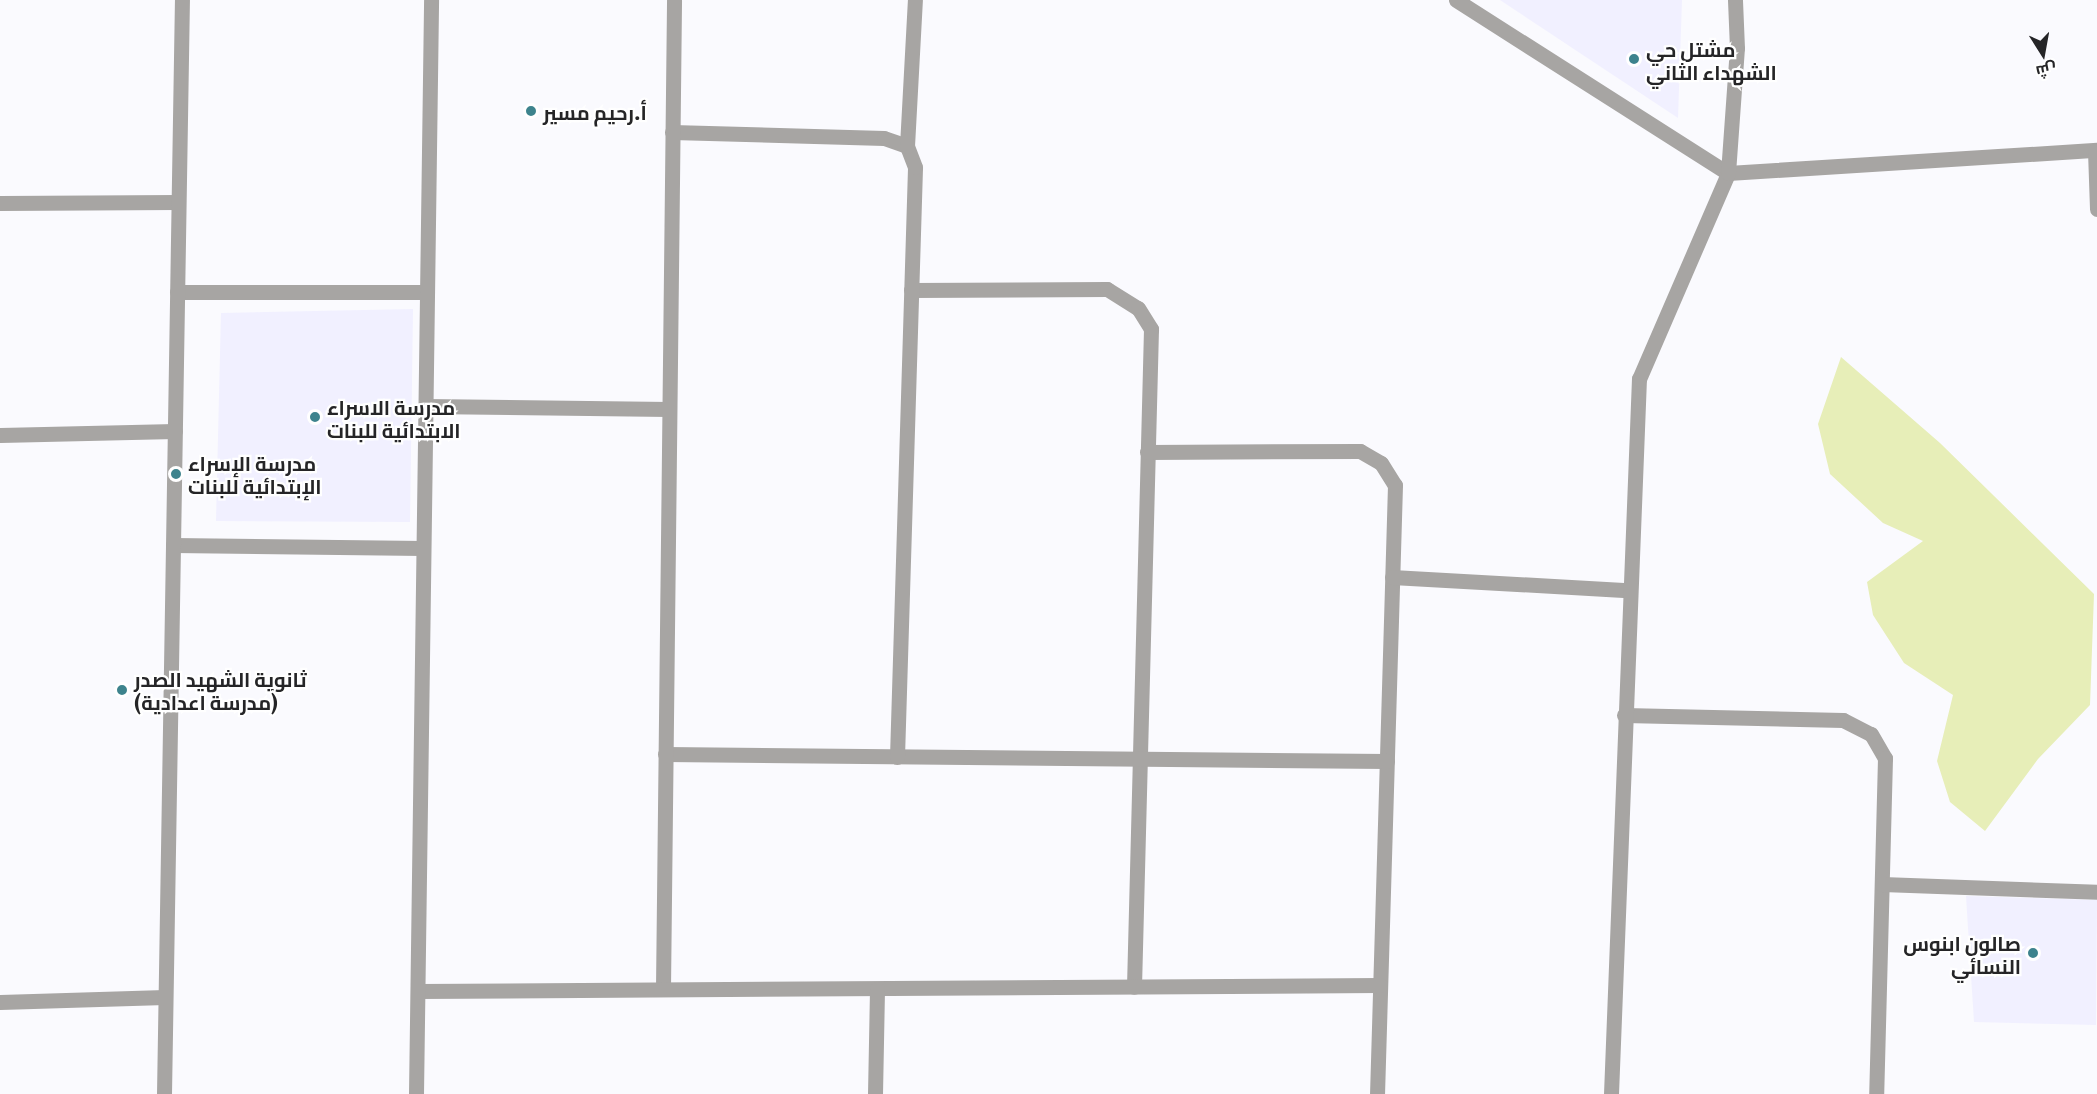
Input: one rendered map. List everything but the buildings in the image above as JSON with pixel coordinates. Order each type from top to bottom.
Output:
[{"type":"street","points":[[164,1094],[182,0]]},
{"type":"street","points":[[416,1094],[431,0]]},
{"type":"street","points":[[663,988],[674,0]]},
{"type":"street","points":[[897,757],[915,167],[907,146],[915,0]]},
{"type":"street","points":[[1456,0],[1728,173],[2096,151],[2097,208]]},
{"type":"street","points":[[1611,1094],[1628,590],[1639,379],[1728,173],[1737,48],[1735,0]]},
{"type":"street","points":[[672,132],[884,138],[907,146]]},
{"type":"street","points":[[0,203],[178,202]]},
{"type":"street","points":[[911,290],[1107,288],[1138,308],[1151,329],[1137,759],[1134,987]]},
{"type":"street","points":[[177,292],[427,292]]},
{"type":"street","points":[[425,406],[669,409]]},
{"type":"street","points":[[0,435],[175,430]]},
{"type":"street","points":[[1147,452],[1360,451],[1381,463],[1395,485],[1377,1094]]},
{"type":"street","points":[[173,545],[423,548]]},
{"type":"street","points":[[1392,577],[1628,590]]},
{"type":"street","points":[[1624,715],[1843,720],[1871,734],[1885,758],[1876,1094]]},
{"type":"street","points":[[665,754],[1387,761]]},
{"type":"street","points":[[1881,884],[2097,892]]},
{"type":"street","points":[[418,991],[1380,985]]},
{"type":"street","points":[[875,1094],[877,989]]},
{"type":"street","points":[[0,1002],[165,997]]},
{"type":"shaded area","name":"مشتل حي الشهداء الثاني","points":[[1500,0],[1682,0],[1678,118]]},
{"type":"shaded area","name":"مدرسة الاسراء الابتدائية للبنات","points":[[413,309],[410,522],[216,521],[221,313]]},
{"type":"shaded area","name":"صالون ابنوس النسائي","points":[[1966,896],[2097,900],[2096,1025],[1974,1022]]},
{"type":"green space","points":[[1841,357],[1940,443],[2094,594],[2090,705],[2038,759],[1985,831],[1950,802],[1937,761],[1953,695],[1904,663],[1873,615],[1867,582],[1923,541],[1883,523],[1830,474],[1818,424]]},
{"type":"place","name":"مشتل حي الشهداء الثاني","points":[[1634,59]]},
{"type":"place","name":"أ.رحيم مسير","points":[[531,111]]},
{"type":"place","name":"مدرسة الاسراء الابتدائية للبنات","points":[[315,417]]},
{"type":"place","name":"مدرسة الإسراء الإبتدائية للبنات","points":[[176,474]]},
{"type":"place","name":"ثانوية الشهيد الصدر (مدرسة اعدادية)","points":[[122,690]]},
{"type":"place","name":"صالون ابنوس النسائي","points":[[2033,953]]}]
